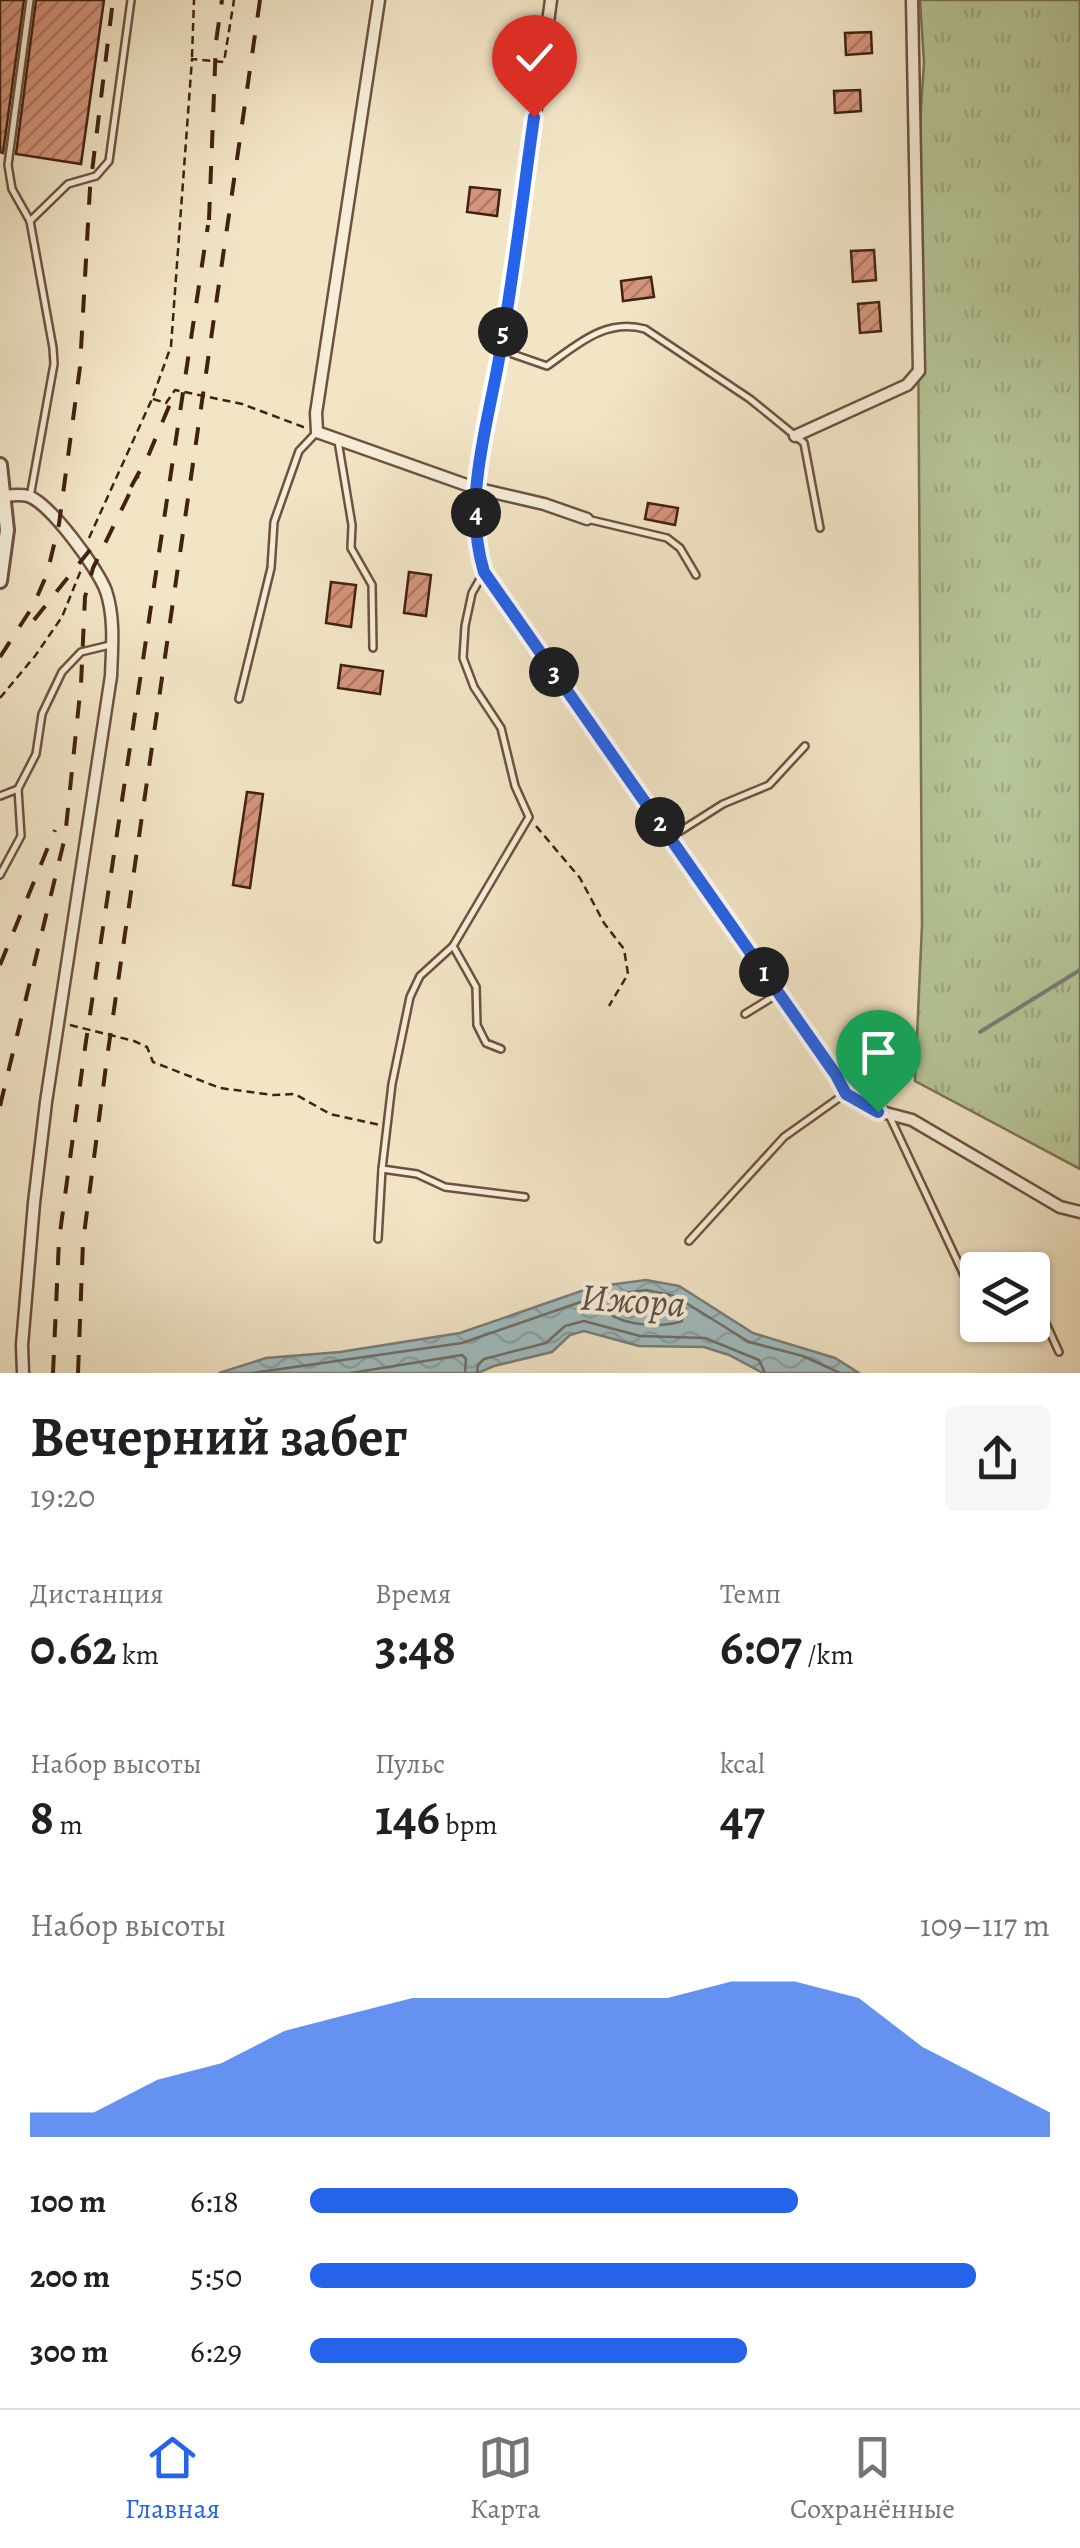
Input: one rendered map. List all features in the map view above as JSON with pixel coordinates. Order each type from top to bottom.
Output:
[{"type":"street","points":[[379,0],[319,393],[317,432],[474,488],[544,504],[587,519]]},
{"type":"street","points":[[551,0],[501,350],[474,488],[478,555],[484,572],[846,1094],[889,1115],[912,1120],[1060,1208],[1080,1212]]},
{"type":"street","points":[[795,436],[907,386],[919,371],[912,0]]},
{"type":"street","points":[[0,465],[5,496],[0,581]]},
{"type":"street","points":[[5,496],[30,496],[42,505],[84,556],[105,589],[112,645],[111,676],[34,1202],[22,1373]]},
{"type":"lane","points":[[30,0],[8,165],[12,189],[30,221],[54,364],[30,496]]},
{"type":"lane","points":[[30,221],[68,184],[96,176],[109,160],[131,0]]},
{"type":"lane","points":[[501,350],[546,366],[612,326],[628,324],[645,329],[750,399],[804,443],[820,528]]},
{"type":"lane","points":[[239,700],[272,568],[274,522],[298,451],[317,432]]},
{"type":"lane","points":[[338,441],[352,525],[350,548],[372,584],[374,648]]},
{"type":"lane","points":[[587,519],[668,538],[680,548],[696,575]]},
{"type":"lane","points":[[378,1239],[382,1169],[410,996],[420,976],[452,946],[528,817],[515,786],[502,728],[474,686],[463,658],[472,593],[484,572]]},
{"type":"lane","points":[[0,875],[21,836],[18,788],[36,754],[42,714],[62,672],[82,652],[112,645]]},
{"type":"lane","points":[[670,837],[722,804],[769,785],[805,746]]},
{"type":"lane","points":[[0,796],[18,788]]},
{"type":"lane","points":[[452,946],[476,986],[477,1025],[486,1042],[501,1048]]},
{"type":"lane","points":[[745,1014],[778,993]]},
{"type":"lane","points":[[689,1241],[784,1137],[846,1094]]},
{"type":"lane","points":[[889,1115],[960,1267]]},
{"type":"lane","points":[[382,1169],[417,1174],[446,1187],[525,1198]]},
{"type":"lane","points":[[1050,1335],[1059,1352]]},
{"type":"path","points":[[0,698],[36,656],[62,617],[171,346],[194,0]]},
{"type":"path","points":[[192,59],[224,62],[234,0]]},
{"type":"path","points":[[152,399],[166,402],[172,390],[184,392],[242,404],[317,432]]},
{"type":"path","points":[[528,817],[580,878],[604,924],[624,949],[628,974],[610,1006]]},
{"type":"path","points":[[58,1024],[134,1040],[147,1047],[153,1062],[220,1088],[295,1094],[330,1114],[388,1126]]},
{"type":"green space","points":[[920,0],[1080,0],[1080,1169],[915,1081],[922,925],[917,171],[924,62]]},
{"type":"water","name":"Ижора","points":[[646,1280],[679,1286],[753,1333],[835,1358],[859,1373],[763,1373],[704,1347],[639,1346],[584,1331],[570,1335],[552,1352],[478,1373],[219,1373],[266,1358],[340,1352],[460,1333],[593,1287]]},
{"type":"building","points":[[0,0],[24,0],[3,153],[0,152]]},
{"type":"building","points":[[36,0],[104,0],[81,164],[16,154]]},
{"type":"building","points":[[871,32],[872,53],[846,55],[845,33]]},
{"type":"building","points":[[860,90],[861,111],[835,113],[834,91]]},
{"type":"building","points":[[470,187],[500,190],[497,216],[467,212]]},
{"type":"building","points":[[874,250],[876,280],[853,282],[851,251]]},
{"type":"building","points":[[651,277],[654,297],[623,301],[621,281]]},
{"type":"building","points":[[879,302],[881,331],[860,333],[858,304]]},
{"type":"building","points":[[648,503],[678,508],[675,525],[645,519]]},
{"type":"building","points":[[409,572],[431,575],[426,616],[404,613]]},
{"type":"building","points":[[331,582],[356,585],[351,627],[326,623]]},
{"type":"building","points":[[341,665],[383,671],[380,694],[338,688]]},
{"type":"building","points":[[247,792],[263,794],[250,888],[233,885]]},
{"type":"waterway","points":[[980,1032],[1080,970]]},
{"type":"railway","points":[[0,657],[33,606],[47,574],[59,524],[80,367],[90,188],[113,0]]},
{"type":"railway","points":[[209,220],[216,42],[222,0]]},
{"type":"railway","points":[[78,1373],[83,1242],[107,1058],[260,0]]},
{"type":"railway","points":[[53,1373],[59,1240],[208,225]]},
{"type":"railway","points":[[131,487],[175,392]]},
{"type":"railway","points":[[0,1106],[65,837],[81,684],[85,597],[93,568],[138,476]]},
{"type":"railway","points":[[34,620],[93,546]]},
{"type":"railway","points":[[0,965],[55,830]]},
{"type":"route","points":[[534,117],[501,350],[474,488],[478,555],[484,572],[846,1094],[878,1112]]}]
